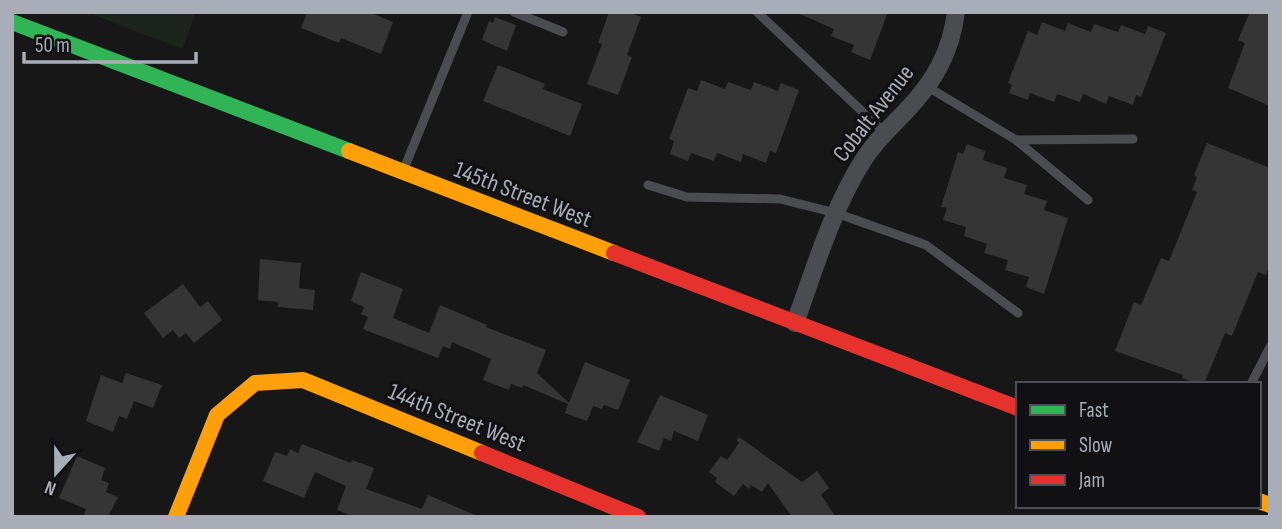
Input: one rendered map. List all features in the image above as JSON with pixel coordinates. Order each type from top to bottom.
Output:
[{"type":"street","name":"Cobalt Avenue","points":[[794,323],[836,213],[865,156],[928,87],[944,61],[954,32],[956,12]]},
{"type":"street","name":"145th Street West","points":[[12,22],[1016,407]]},
{"type":"street","name":"144th Street West","points":[[176,517],[217,415],[255,383],[303,380],[638,517]]},
{"type":"lane","points":[[403,172],[468,12]]},
{"type":"lane","points":[[514,12],[563,33]]},
{"type":"lane","points":[[757,12],[885,133]]},
{"type":"lane","points":[[928,87],[1016,140],[1088,200]]},
{"type":"lane","points":[[1016,140],[1133,139]]},
{"type":"lane","points":[[649,185],[687,197],[780,199],[836,213],[926,245],[1018,313]]},
{"type":"lane","points":[[1252,382],[1270,347]]},
{"type":"shaded area","points":[[86,12],[196,12],[182,49]]},
{"type":"building","points":[[307,12],[369,12],[393,22],[381,54],[341,38],[339,43],[301,28]]},
{"type":"building","points":[[609,12],[628,12],[641,17],[627,55],[632,57],[618,95],[587,84],[602,44],[598,43]]},
{"type":"building","points":[[795,12],[888,12],[870,60],[851,52],[854,45],[831,36],[834,29]]},
{"type":"building","points":[[1250,12],[1270,12],[1270,106],[1228,88],[1245,43],[1238,40]]},
{"type":"building","points":[[495,17],[516,25],[507,51],[482,40],[489,21],[493,23]]},
{"type":"building","points":[[1042,22],[1065,31],[1068,23],[1091,32],[1094,24],[1118,32],[1121,25],[1145,34],[1148,26],[1166,33],[1141,97],[1136,95],[1133,105],[1109,96],[1106,104],[1083,94],[1080,102],[1057,94],[1054,102],[1030,93],[1028,100],[1009,93],[1012,85],[1008,83],[1028,31],[1037,35]]},
{"type":"building","points":[[498,65],[545,84],[543,89],[582,104],[570,136],[483,101]]},
{"type":"building","points":[[701,80],[725,89],[728,82],[751,90],[754,82],[778,91],[781,83],[799,90],[776,153],[770,151],[766,163],[743,154],[741,162],[717,153],[714,161],[691,153],[688,161],[670,154],[674,141],[669,139],[688,88],[697,91]]},
{"type":"building","points":[[1207,143],[1270,168],[1270,264],[1266,275],[1258,272],[1232,336],[1225,333],[1205,382],[1192,382],[1182,378],[1183,375],[1115,351],[1134,302],[1141,305],[1161,258],[1169,261],[1197,192],[1192,190],[1197,177],[1194,175]]},
{"type":"building","points":[[967,144],[985,151],[983,160],[1007,168],[1004,178],[1027,185],[1024,194],[1047,201],[1044,210],[1068,218],[1044,294],[1026,287],[1029,277],[1005,270],[1008,260],[984,253],[987,244],[964,236],[966,227],[943,220],[947,208],[941,207],[958,152],[963,154]]},
{"type":"building","points":[[260,259],[301,263],[299,288],[315,290],[313,310],[278,307],[278,302],[258,300]]},
{"type":"building","points":[[361,272],[403,289],[393,318],[429,333],[440,305],[487,325],[486,327],[546,350],[537,373],[569,403],[585,362],[630,380],[618,410],[604,405],[602,409],[593,406],[587,421],[565,413],[568,404],[523,385],[522,388],[511,384],[509,390],[483,380],[491,359],[452,342],[450,349],[443,346],[438,358],[363,329],[368,317],[361,314],[364,307],[351,301]]},
{"type":"building","points":[[183,284],[200,307],[208,301],[222,320],[194,343],[186,333],[179,338],[173,330],[163,338],[144,313]]},
{"type":"building","points":[[126,373],[162,385],[153,408],[134,401],[127,419],[119,416],[113,432],[86,421],[101,375],[122,383]]},
{"type":"building","points":[[660,395],[708,415],[698,441],[674,431],[671,441],[664,438],[659,451],[637,442]]},
{"type":"building","points":[[739,437],[802,482],[817,471],[829,488],[821,495],[836,517],[792,517],[768,483],[762,492],[751,485],[749,489],[743,484],[734,496],[715,482],[717,478],[709,472],[721,456],[727,460],[739,443]]},
{"type":"building","points":[[302,444],[351,463],[352,460],[374,468],[366,489],[422,509],[428,495],[480,517],[354,517],[337,510],[346,486],[315,472],[304,498],[263,481],[275,452],[287,456],[290,449],[298,453]]},
{"type":"building","points":[[77,456],[105,468],[101,480],[109,483],[106,492],[118,497],[108,517],[83,517],[86,509],[59,498]]},
{"type":"traffic: fast","points":[[12,22],[349,151]]},
{"type":"traffic: slow","points":[[349,151],[614,253]]},
{"type":"traffic: slow","points":[[176,517],[217,415],[255,383],[303,380],[482,453]]},
{"type":"traffic: slow","points":[[1261,502],[1270,505]]},
{"type":"traffic: jam","points":[[614,253],[1016,407]]},
{"type":"traffic: jam","points":[[482,453],[638,517]]}]
